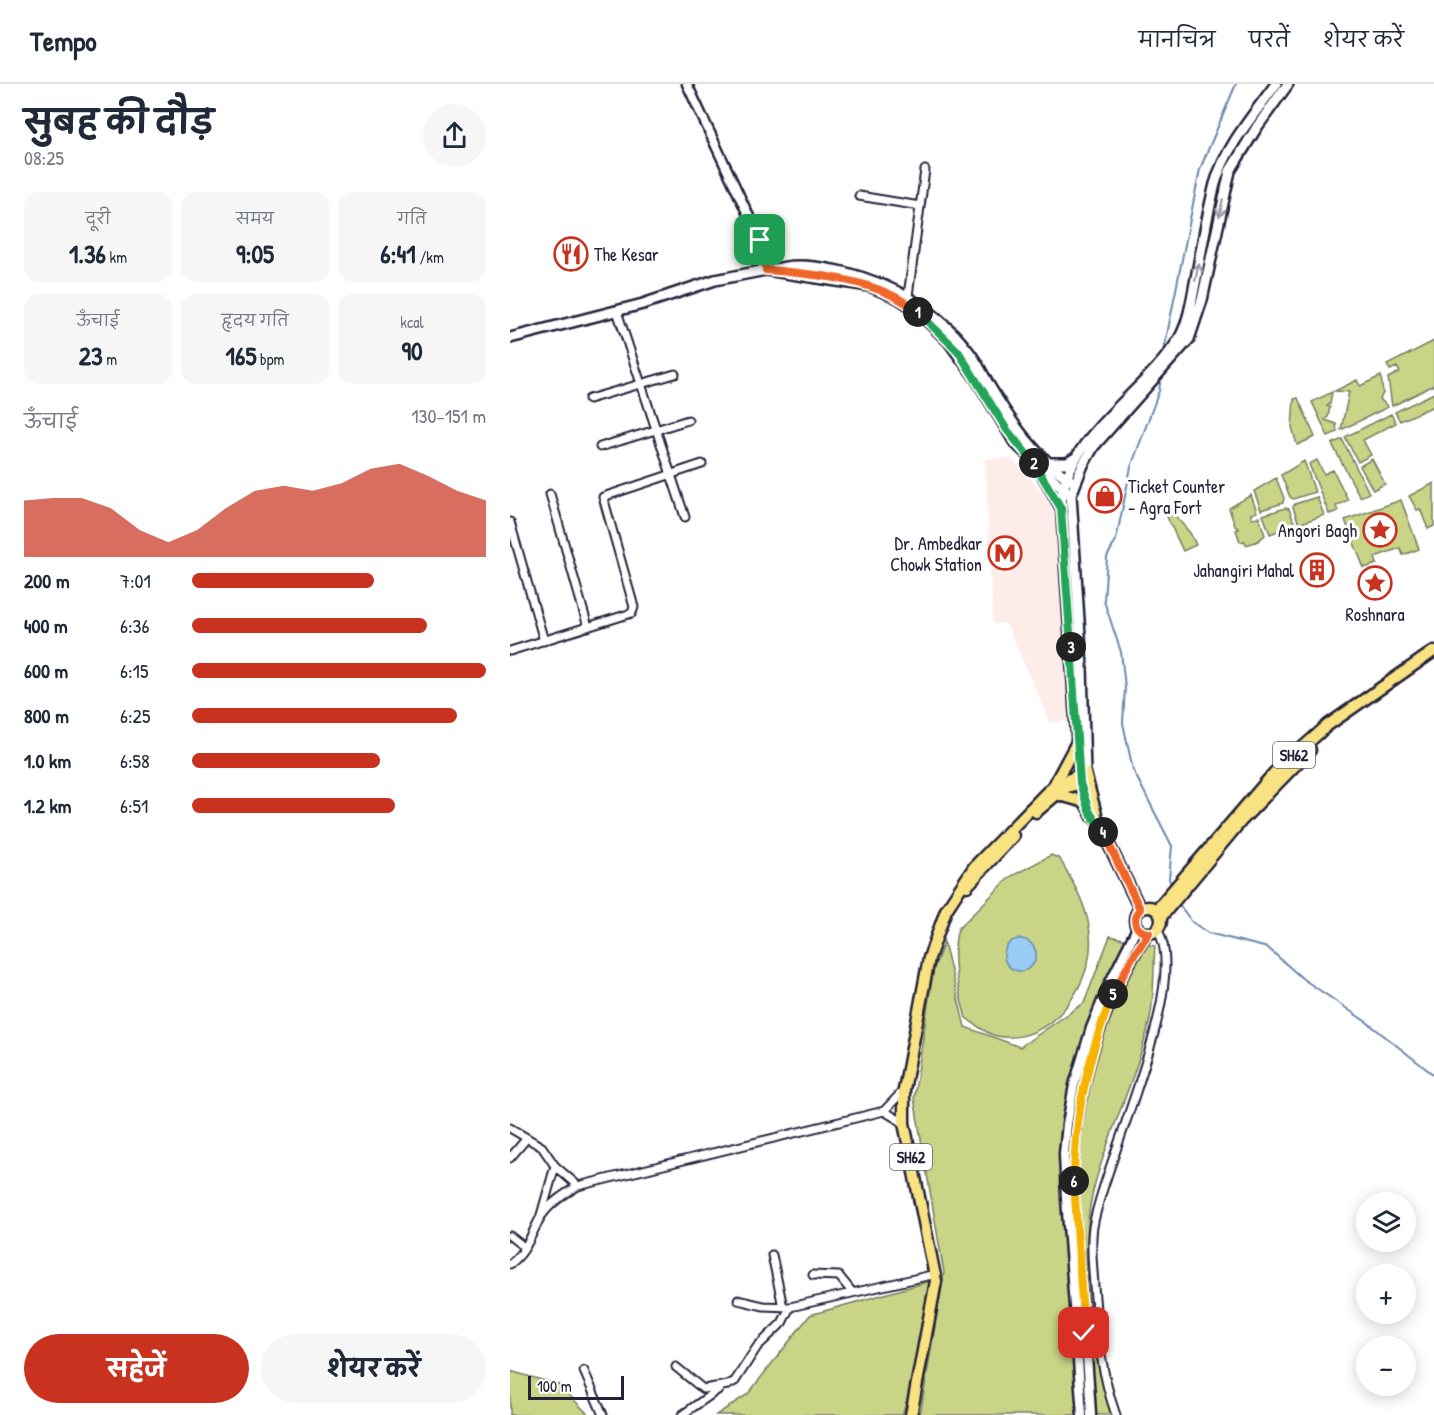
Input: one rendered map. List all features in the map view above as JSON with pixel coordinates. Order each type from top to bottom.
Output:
[{"type":"main road","points":[[1048,463],[1067,463],[1079,455],[1174,351],[1189,339],[1202,300],[1226,168],[1276,84]]},
{"type":"main road","points":[[1174,351],[1192,298],[1215,183],[1288,84]]},
{"type":"main road","points":[[510,338],[617,311],[715,280],[782,266],[834,270],[891,287],[908,296],[969,352],[1021,436],[1048,463],[1070,480]]},
{"type":"main road","points":[[768,270],[869,286],[898,298],[915,309],[958,351],[1007,430],[1035,464],[1071,495]]},
{"type":"main road","points":[[1192,298],[1202,300]]},
{"type":"main road","points":[[1098,822],[1085,802],[1077,742],[1061,508],[1062,489],[1128,402]]},
{"type":"main road","points":[[1079,455],[1070,480],[1083,678],[1083,778],[1098,822],[1140,909]]},
{"type":"main road","points":[[1035,464],[1061,508]]},
{"type":"main road","name":"SH62","points":[[1159,913],[1275,772],[1328,725],[1434,651]]},
{"type":"main road","name":"SH62","points":[[1181,885],[1308,752],[1361,708],[1434,659]]},
{"type":"main road","points":[[1077,742],[1055,790],[1085,802]]},
{"type":"main road","name":"SH62","points":[[911,1415],[936,1274],[904,1123],[904,1090],[929,958],[951,900],[1055,790],[1083,778]]},
{"type":"main road","points":[[1148,907],[1159,913],[1153,931],[1137,928],[1134,920],[1140,909],[1148,907]]},
{"type":"street","points":[[687,84],[760,240],[768,270]]},
{"type":"street","points":[[908,296],[925,170]]},
{"type":"street","points":[[859,196],[920,206]]},
{"type":"street","points":[[617,311],[685,517]]},
{"type":"street","points":[[589,399],[675,374]]},
{"type":"street","points":[[600,447],[688,420]]},
{"type":"street","points":[[510,651],[630,614],[634,610],[603,497],[702,464]]},
{"type":"street","points":[[550,494],[588,627]]},
{"type":"street","points":[[510,522],[544,641]]},
{"type":"street","points":[[1082,1415],[1066,1187],[1067,1124],[1074,1085],[1091,1028],[1137,928]]},
{"type":"street","points":[[1091,1415],[1074,1198],[1075,1138],[1091,1054],[1101,1024],[1121,978],[1153,931],[1165,950],[1163,993],[1159,1016],[1141,1079],[1101,1191],[1093,1228],[1092,1253],[1102,1372],[1116,1415]]},
{"type":"street","points":[[540,1218],[563,1195],[578,1186],[884,1111],[904,1090]]},
{"type":"street","points":[[884,1111],[904,1123]]},
{"type":"street","points":[[510,1128],[544,1149],[555,1166],[578,1186]]},
{"type":"street","points":[[510,1158],[527,1138]]},
{"type":"street","points":[[510,1272],[540,1218],[555,1166]]},
{"type":"street","points":[[510,1236],[524,1247]]},
{"type":"street","points":[[682,1415],[722,1387],[735,1381],[757,1347],[782,1323],[787,1307],[772,1255]]},
{"type":"street","points":[[510,1264],[518,1257]]},
{"type":"street","points":[[738,1300],[763,1306],[787,1307],[936,1274]]},
{"type":"street","points":[[813,1275],[838,1276],[852,1292]]},
{"type":"street","points":[[676,1367],[703,1389],[722,1387]]},
{"type":"street","points":[[584,1371],[603,1415]]},
{"type":"shaded area","name":"Dr. Ambedkar Chowk Station","points":[[1011,458],[1050,501],[1056,526],[1068,721],[1050,722],[1006,623],[993,624],[985,459]]},
{"type":"green space","points":[[1434,341],[1434,385],[1392,406],[1388,378],[1400,372],[1397,367],[1390,370],[1387,365]]},
{"type":"green space","points":[[1381,376],[1383,393],[1380,399],[1388,407],[1341,430],[1349,392],[1335,391],[1357,380],[1360,386]]},
{"type":"green space","points":[[1332,392],[1330,404],[1327,406],[1330,407],[1328,417],[1325,420],[1336,424],[1337,432],[1328,436],[1312,402]]},
{"type":"green space","points":[[1434,393],[1434,406],[1400,421],[1395,412]]},
{"type":"green space","points":[[1298,398],[1315,437],[1297,445],[1292,427],[1294,399]]},
{"type":"green space","points":[[1391,414],[1396,423],[1363,440],[1371,455],[1358,462],[1345,437]]},
{"type":"green space","points":[[1342,439],[1369,493],[1360,497],[1332,444]]},
{"type":"green space","points":[[1372,459],[1385,484],[1373,490],[1360,466]]},
{"type":"green space","points":[[1317,460],[1324,474],[1333,470],[1348,500],[1336,506],[1338,511],[1329,514],[1309,464]]},
{"type":"green space","points":[[1304,461],[1315,492],[1293,499],[1281,475]]},
{"type":"green space","points":[[1276,478],[1284,498],[1283,503],[1261,510],[1254,491]]},
{"type":"green space","points":[[1434,483],[1434,526],[1428,529],[1420,509],[1417,510],[1409,496]]},
{"type":"green space","points":[[1251,495],[1257,512],[1251,514],[1251,518],[1259,517],[1265,535],[1258,541],[1246,545],[1245,541],[1240,542],[1236,530],[1239,529],[1235,526],[1229,508]]},
{"type":"green space","points":[[1317,497],[1324,515],[1299,524],[1293,507],[1295,504]]},
{"type":"green space","points":[[1401,500],[1419,549],[1403,555],[1400,548],[1375,557],[1377,564],[1364,568],[1345,520]]},
{"type":"green space","points":[[1285,508],[1289,509],[1295,525],[1270,534],[1263,515]]},
{"type":"green space","points":[[1174,514],[1190,533],[1196,545],[1183,551],[1167,517]]},
{"type":"green space","points":[[1051,855],[1060,859],[1079,895],[1089,924],[1090,954],[1085,973],[1077,991],[1051,1022],[1035,1032],[1016,1037],[993,1035],[966,1018],[955,962],[958,929],[1010,877]]},
{"type":"green space","points":[[1110,936],[1155,946],[1151,1014],[1144,1044],[1100,1166],[1089,1211],[1087,1270],[1089,1302],[1098,1364],[1112,1415],[920,1415],[944,1273],[914,1098],[933,971],[944,942],[965,1027],[1020,1047],[1084,1003]]},
{"type":"green space","points":[[931,1281],[916,1373],[902,1415],[716,1415],[748,1394],[810,1315]]},
{"type":"green space","points":[[510,1371],[559,1385],[589,1415],[510,1415]]},
{"type":"water","points":[[1020,939],[1032,943],[1036,955],[1032,967],[1020,971],[1008,967],[1004,955],[1008,943]]},
{"type":"waterway","points":[[1163,355],[1200,169],[1236,84]]},
{"type":"waterway","points":[[1161,376],[1159,391],[1131,467],[1116,540],[1107,557],[1104,601],[1121,652],[1125,687],[1123,723],[1133,770],[1172,846],[1169,879],[1172,887]]},
{"type":"waterway","points":[[1178,903],[1192,922],[1208,933],[1268,948],[1303,979],[1368,1023],[1434,1075]]},
{"type":"place","name":"The Kesar","points":[[571,254]]},
{"type":"place","name":"Ticket Counter - Agra Fort","points":[[1105,496]]},
{"type":"place","name":"Angori Bagh","points":[[1380,530]]},
{"type":"place","name":"Dr. Ambedkar Chowk Station","points":[[1005,553]]},
{"type":"place","name":"Jahangiri Mahal","points":[[1317,570]]},
{"type":"place","name":"Roshnara","points":[[1375,583]]},
{"type":"route","points":[[760,240],[766,270],[869,286],[898,298],[915,309],[958,351],[1015,442],[1035,464],[1061,508],[1080,783],[1089,811],[1098,822],[1140,909],[1135,916],[1135,924],[1140,931],[1149,933],[1115,989],[1101,1024],[1091,1054],[1075,1138],[1074,1198],[1084,1333]]}]
